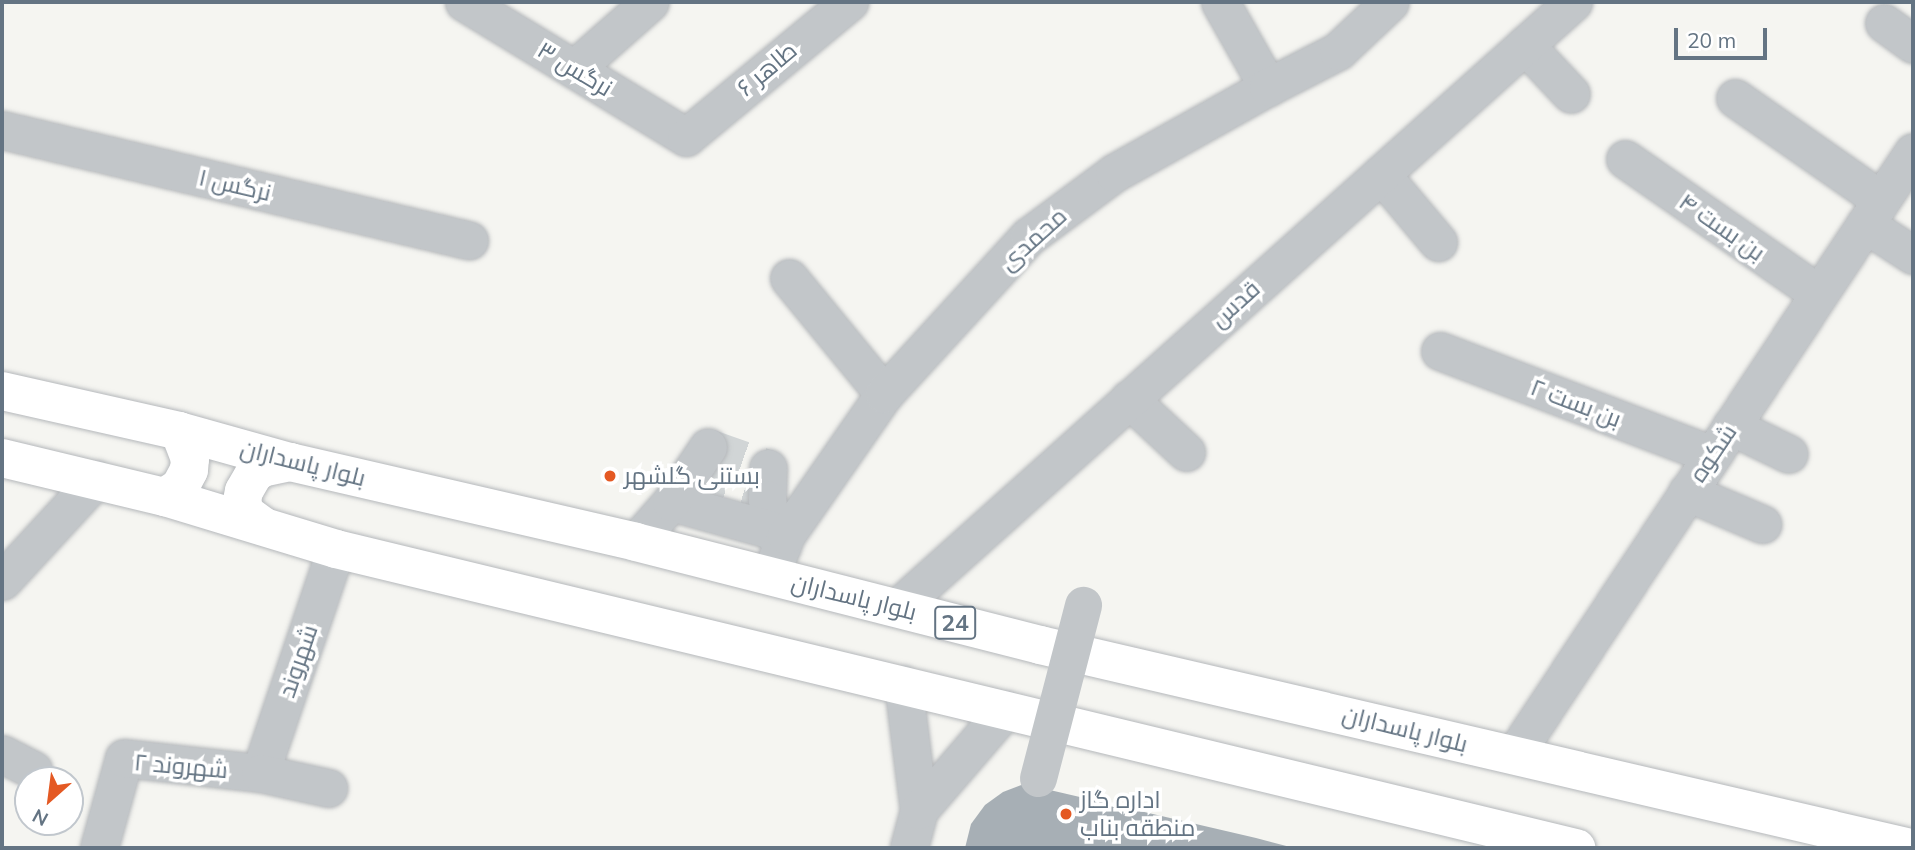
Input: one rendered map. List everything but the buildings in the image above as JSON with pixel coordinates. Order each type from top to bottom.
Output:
[{"type":"highway","name":"بلوار پاسداران","points":[[2,391],[179,431],[290,462],[636,542],[775,551],[897,608],[1040,645],[1910,848]]},
{"type":"highway","points":[[165,497],[180,486],[189,470],[190,458],[179,431]]},
{"type":"highway","points":[[2,458],[165,497],[336,549],[1576,848]]},
{"type":"highway","points":[[263,526],[245,513],[242,501],[244,491],[254,474],[262,468],[290,462]]},
{"type":"street","name":"نرگس ۳","points":[[464,2],[686,137]]},
{"type":"street","points":[[574,69],[650,2]]},
{"type":"street","name":"طاهر ۶","points":[[686,137],[849,2]]},
{"type":"street","points":[[1220,2],[1268,87]]},
{"type":"street","name":"محمدی","points":[[775,551],[884,394],[1029,236],[1114,173],[1338,51],[1390,2]]},
{"type":"street","name":"قدس","points":[[897,608],[1573,2]]},
{"type":"street","points":[[1884,23],[1913,44]]},
{"type":"street","points":[[1525,45],[1571,94]]},
{"type":"street","points":[[1735,99],[1873,212],[1913,255]]},
{"type":"street","name":"نرگس ۱","points":[[2,130],[469,240]]},
{"type":"street","name":"شکوه","points":[[1514,755],[1913,152]]},
{"type":"street","name":"بن بست ۴","points":[[1625,159],[1819,294]]},
{"type":"street","points":[[1381,174],[1438,242]]},
{"type":"street","points":[[789,278],[884,394]]},
{"type":"street","name":"بن بست ۲","points":[[1440,351],[1722,441],[1789,453]]},
{"type":"street","points":[[1129,399],[1186,452]]},
{"type":"street","points":[[636,542],[671,502],[708,447]]},
{"type":"street","points":[[768,468],[767,499],[775,551]]},
{"type":"street","points":[[2,581],[96,479]]},
{"type":"street","points":[[1687,492],[1762,524]]},
{"type":"street","points":[[671,502],[775,551]]},
{"type":"street","name":"شهروند","points":[[260,774],[336,549]]},
{"type":"street","points":[[1038,778],[1083,606]]},
{"type":"street","points":[[903,684],[919,810],[909,848]]},
{"type":"street","points":[[919,810],[1006,709]]},
{"type":"street","name":"شهروند ۲","points":[[99,848],[124,758],[260,774],[328,788]]},
{"type":"tunnel","points":[[708,447],[768,468]]},
{"type":"tunnel","points":[[691,476],[767,499]]},
{"type":"place","name":"بستنی گلشهر","points":[[610,476]]},
{"type":"place","name":"اداره گاز منطقه بناب","points":[[1066,814]]}]
